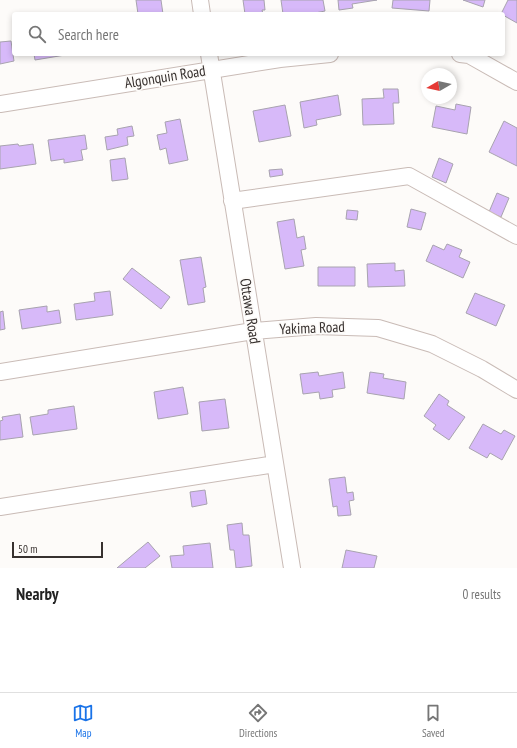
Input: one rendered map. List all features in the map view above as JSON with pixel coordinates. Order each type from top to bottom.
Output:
[{"type":"street","points":[[200,0],[202,12]]},
{"type":"street","name":"Algonquin Road","points":[[0,104],[210,62],[310,56]]},
{"type":"street","points":[[471,56],[517,82]]},
{"type":"street","name":"Ottawa Road","points":[[210,62],[292,568]]},
{"type":"street","points":[[232,201],[409,176],[517,236]]},
{"type":"street","name":"Yakima Road","points":[[0,372],[253,331],[316,326],[378,328],[432,344],[517,390]]},
{"type":"street","points":[[0,507],[275,464]]},
{"type":"building","points":[[136,0],[161,0],[163,12],[138,12]]},
{"type":"building","points":[[243,0],[264,0],[265,10],[262,10],[262,12],[245,12]]},
{"type":"building","points":[[281,0],[323,0],[325,11],[320,12],[283,12]]},
{"type":"building","points":[[338,0],[377,0],[352,4],[353,8],[339,10]]},
{"type":"building","points":[[393,0],[430,0],[429,11],[392,8]]},
{"type":"building","points":[[463,0],[485,0],[483,7]]},
{"type":"building","points":[[508,0],[517,0],[517,23],[505,16],[505,12],[502,12]]},
{"type":"building","points":[[11,41],[12,56],[14,61],[0,64],[0,42]]},
{"type":"building","points":[[34,56],[59,56],[35,60]]},
{"type":"building","points":[[383,89],[398,89],[399,103],[393,103],[394,124],[363,125],[362,99],[384,98]]},
{"type":"building","points":[[338,95],[341,115],[316,120],[317,125],[304,128],[300,102]]},
{"type":"building","points":[[456,104],[471,107],[467,134],[432,127],[436,106],[455,110]]},
{"type":"building","points":[[285,105],[291,136],[259,142],[253,111]]},
{"type":"building","points":[[180,119],[188,160],[169,164],[166,148],[160,150],[157,135],[167,133],[165,122]]},
{"type":"building","points":[[504,121],[517,128],[517,166],[489,152]]},
{"type":"building","points":[[132,126],[134,136],[127,137],[128,145],[107,150],[105,137],[118,135],[117,129]]},
{"type":"building","points":[[85,135],[87,149],[81,150],[83,160],[64,163],[64,159],[51,161],[48,140]]},
{"type":"building","points":[[18,144],[19,146],[33,144],[36,164],[0,169],[0,146]]},
{"type":"building","points":[[125,158],[128,179],[112,181],[110,160]]},
{"type":"building","points":[[439,158],[453,164],[446,183],[432,177]]},
{"type":"building","points":[[282,169],[283,175],[270,177],[269,170]]},
{"type":"building","points":[[497,193],[509,198],[501,217],[489,212]]},
{"type":"building","points":[[411,209],[426,213],[421,230],[407,227]]},
{"type":"building","points":[[347,210],[358,211],[357,220],[346,219]]},
{"type":"building","points":[[294,219],[297,238],[304,236],[306,249],[301,250],[304,266],[285,269],[277,222]]},
{"type":"building","points":[[447,244],[462,250],[459,257],[470,262],[463,278],[426,261],[433,245],[444,250]]},
{"type":"building","points":[[201,257],[206,287],[203,288],[205,302],[188,305],[180,260]]},
{"type":"building","points":[[395,263],[395,271],[404,270],[405,286],[368,287],[367,264]]},
{"type":"building","points":[[318,267],[355,267],[355,286],[318,286]]},
{"type":"building","points":[[132,268],[170,297],[161,309],[123,279]]},
{"type":"building","points":[[110,291],[113,315],[76,320],[74,304],[95,301],[94,293]]},
{"type":"building","points":[[475,293],[505,305],[496,326],[466,313]]},
{"type":"building","points":[[47,306],[47,312],[59,310],[61,323],[22,329],[19,310]]},
{"type":"building","points":[[3,311],[5,329],[0,330],[0,312]]},
{"type":"building","points":[[318,372],[319,376],[343,372],[345,388],[332,390],[333,397],[320,399],[319,392],[303,394],[300,374]]},
{"type":"building","points":[[370,372],[384,374],[383,378],[406,382],[404,399],[367,393]]},
{"type":"building","points":[[183,387],[188,414],[158,419],[154,392]]},
{"type":"building","points":[[439,394],[449,401],[447,405],[465,417],[449,440],[433,429],[436,425],[424,416]]},
{"type":"building","points":[[225,399],[229,428],[202,431],[199,402]]},
{"type":"building","points":[[74,406],[77,429],[33,435],[30,417],[48,414],[48,410]]},
{"type":"building","points":[[20,414],[23,437],[0,440],[0,421],[3,420],[2,417]]},
{"type":"building","points":[[483,424],[501,434],[504,430],[515,436],[502,460],[490,453],[487,458],[469,448]]},
{"type":"building","points":[[345,477],[347,493],[353,492],[354,500],[349,501],[351,515],[338,516],[337,506],[333,507],[329,479]]},
{"type":"building","points":[[205,490],[207,504],[192,507],[190,492]]},
{"type":"building","points":[[242,523],[243,535],[249,535],[252,566],[236,568],[234,550],[230,550],[227,525]]},
{"type":"building","points":[[148,542],[160,556],[145,568],[117,568]]},
{"type":"building","points":[[210,543],[213,568],[172,568],[170,556],[184,555],[183,546]]},
{"type":"building","points":[[346,550],[377,556],[374,568],[342,568]]}]
